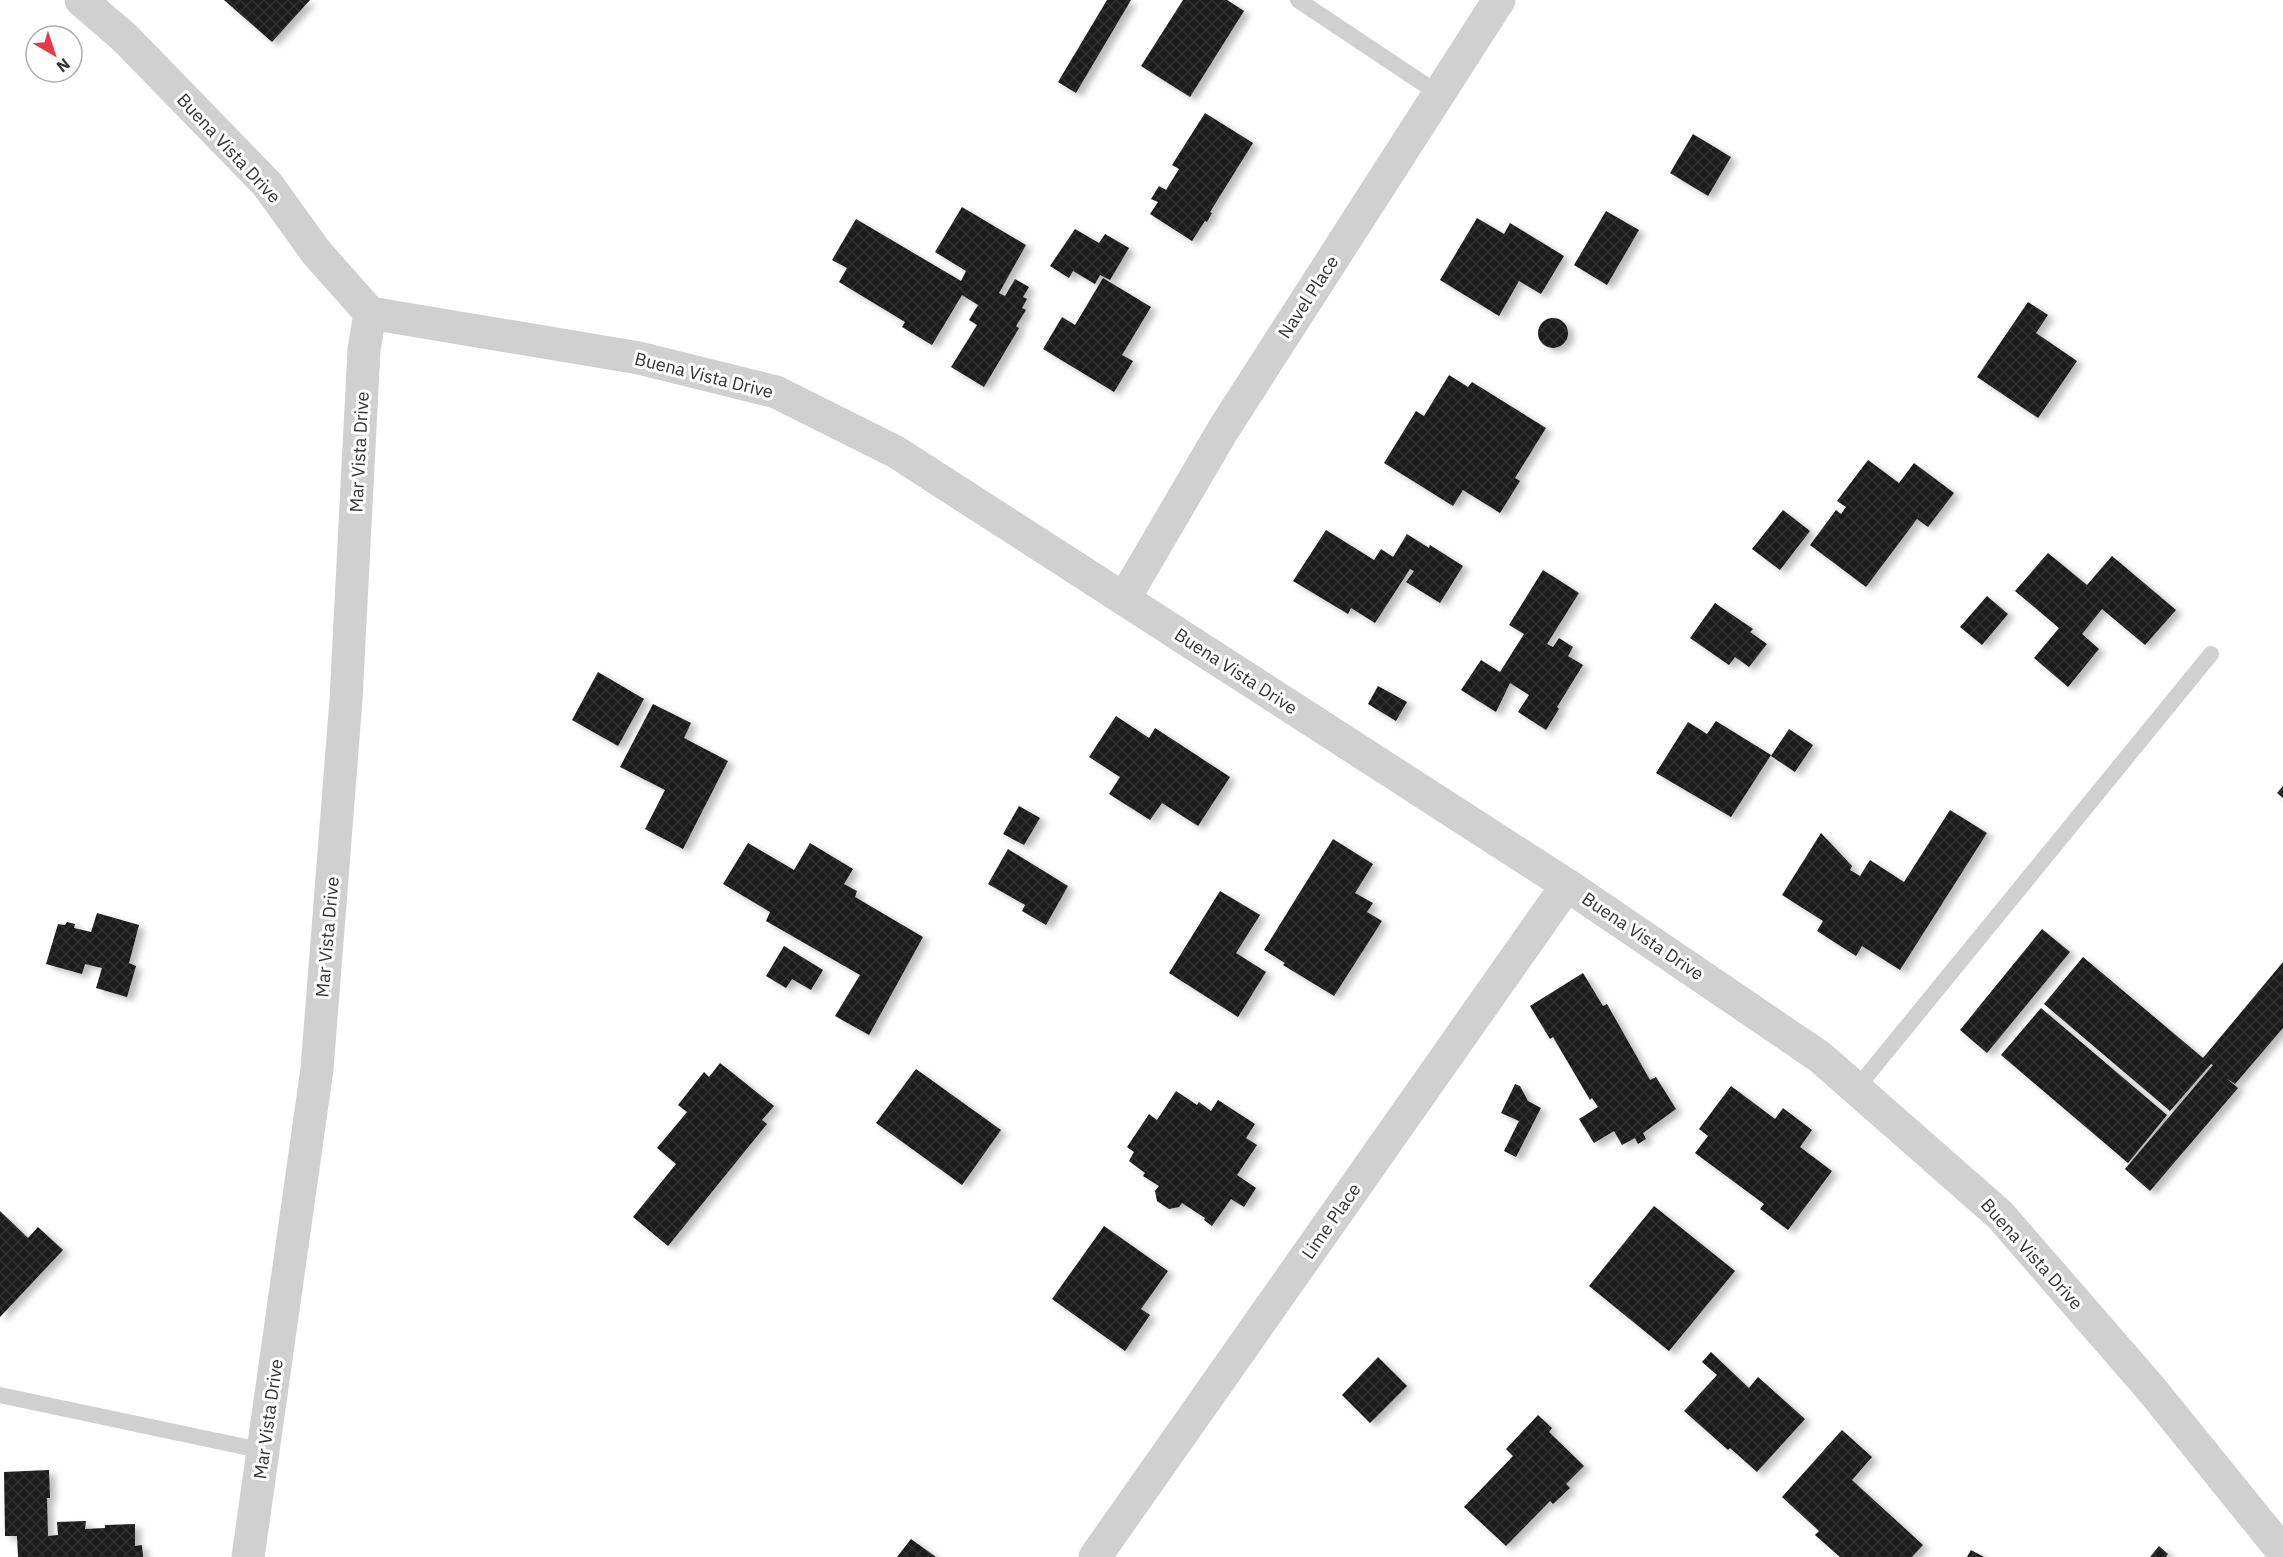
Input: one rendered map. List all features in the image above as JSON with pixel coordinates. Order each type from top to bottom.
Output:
[{"type":"street","name":"Buena Vista Drive","points":[[81,0],[125,38],[267,184],[316,252],[370,313],[639,358],[776,392],[896,452],[1567,885],[1820,1057],[2000,1215],[2152,1390],[2283,1552]]},
{"type":"street","name":"Navel Place","points":[[1124,598],[1223,429],[1499,0]]},
{"type":"street","name":"Mar Vista Drive","points":[[248,1557],[317,1069],[346,700],[364,350],[370,313]]},
{"type":"street","name":"Lime Place","points":[[1095,1557],[1567,885]]},
{"type":"lane","points":[[1298,0],[1439,94]]},
{"type":"lane","points":[[1856,1089],[2211,654]]},
{"type":"lane","points":[[0,1395],[264,1451]]},
{"type":"building","points":[[224,0],[310,0],[272,42]]},
{"type":"building","points":[[1107,0],[1131,0],[1076,93],[1058,82]]},
{"type":"building","points":[[1183,0],[1227,0],[1244,11],[1190,97],[1141,66]]},
{"type":"building","points":[[1205,113],[1253,143],[1210,212],[1212,213],[1207,222],[1205,221],[1192,241],[1150,214],[1158,202],[1151,199],[1159,186],[1166,190],[1179,169],[1172,165]]},
{"type":"building","points":[[1693,134],[1731,157],[1708,196],[1670,173]]},
{"type":"building","points":[[962,207],[1026,245],[999,293],[1005,296],[1015,279],[1029,287],[1023,297],[1027,299],[1022,308],[1026,310],[1016,326],[1019,328],[984,387],[951,367],[977,325],[969,320],[978,305],[962,295],[932,345],[902,327],[905,322],[839,282],[847,268],[832,260],[856,219],[961,281],[966,271],[935,252]]},
{"type":"building","points":[[1606,211],[1639,230],[1607,285],[1574,265]]},
{"type":"building","points":[[1477,218],[1504,234],[1510,223],[1564,256],[1541,294],[1519,281],[1499,316],[1440,280]]},
{"type":"building","points":[[1075,229],[1099,243],[1105,234],[1129,248],[1110,280],[1100,275],[1095,284],[1073,271],[1069,278],[1050,266]]},
{"type":"building","points":[[1103,278],[1151,307],[1122,355],[1133,361],[1114,392],[1043,349],[1062,317],[1075,325]]},
{"type":"building","points":[[2028,302],[2048,315],[2036,333],[2077,361],[2038,418],[1977,377]]},
{"type":"building","points":[[1553,318],[1564,322],[1568,333],[1564,344],[1553,348],[1542,344],[1538,333],[1542,322]]},
{"type":"building","points":[[1449,375],[1468,387],[1472,382],[1546,428],[1515,478],[1520,481],[1500,513],[1463,490],[1453,506],[1384,463],[1416,411],[1424,416]]},
{"type":"building","points":[[1868,460],[1899,483],[1914,463],[1954,493],[1928,527],[1917,519],[1866,587],[1810,545],[1836,510],[1841,514],[1846,507],[1837,501]]},
{"type":"building","points":[[1783,510],[1810,531],[1780,570],[1752,549]]},
{"type":"building","points":[[1326,530],[1374,560],[1381,549],[1393,557],[1407,534],[1429,548],[1430,545],[1463,566],[1440,603],[1406,582],[1414,571],[1410,569],[1375,623],[1351,608],[1348,614],[1293,581]]},
{"type":"building","points":[[2048,553],[2087,585],[2112,556],[2176,610],[2145,645],[2102,609],[2082,634],[2099,649],[2068,687],[2034,658],[2059,628],[2015,591]]},
{"type":"building","points":[[1543,570],[1579,593],[1547,644],[1553,647],[1559,638],[1573,647],[1568,656],[1583,665],[1557,707],[1559,709],[1546,730],[1518,712],[1529,695],[1510,683],[1496,712],[1461,690],[1481,660],[1500,672],[1524,634],[1509,625]]},
{"type":"building","points":[[1987,596],[2008,614],[1982,645],[1960,627]]},
{"type":"building","points":[[1715,603],[1753,629],[1750,632],[1767,644],[1749,667],[1735,657],[1729,665],[1690,638]]},
{"type":"building","points":[[598,672],[644,699],[618,746],[572,720]]},
{"type":"building","points":[[1378,686],[1407,702],[1396,721],[1368,704]]},
{"type":"building","points":[[653,704],[691,723],[684,738],[728,761],[683,849],[645,829],[665,790],[620,767]]},
{"type":"building","points":[[1116,716],[1149,738],[1155,728],[1230,777],[1198,826],[1162,803],[1150,820],[1109,794],[1120,777],[1089,757]]},
{"type":"building","points":[[1716,721],[1771,755],[1731,817],[1656,773],[1688,722],[1707,734]]},
{"type":"building","points":[[1789,729],[1813,745],[1795,772],[1771,756]]},
{"type":"building","points":[[2283,786],[2283,798],[2277,793]]},
{"type":"building","points":[[1019,806],[1040,818],[1024,845],[1003,834]]},
{"type":"building","points":[[1950,810],[1987,833],[1900,970],[1862,946],[1856,956],[1817,931],[1823,921],[1782,895],[1821,833],[1852,866],[1850,870],[1860,876],[1870,860],[1904,882]]},
{"type":"building","points":[[1333,839],[1373,864],[1355,893],[1373,903],[1367,912],[1382,921],[1334,996],[1283,965],[1285,963],[1264,950]]},
{"type":"building","points":[[748,843],[794,870],[810,843],[853,869],[844,884],[857,891],[855,897],[923,937],[869,1035],[835,1016],[860,975],[766,921],[770,912],[723,884]]},
{"type":"building","points":[[1008,849],[1068,886],[1046,925],[1022,911],[1025,905],[988,884]]},
{"type":"building","points":[[1220,891],[1260,915],[1236,953],[1266,972],[1238,1017],[1169,973]]},
{"type":"building","points":[[97,913],[139,925],[129,963],[136,966],[127,997],[96,988],[102,968],[85,964],[82,974],[46,964],[58,924],[65,925],[67,922],[75,924],[74,928],[91,932]]},
{"type":"building","points":[[2042,929],[2070,952],[1987,1053],[1960,1030]]},
{"type":"building","points":[[784,946],[823,970],[811,990],[792,979],[786,988],[766,976]]},
{"type":"building","points":[[2083,957],[2203,1058],[2283,962],[2283,1028],[2235,1084],[2226,1078],[2238,1088],[2150,1191],[2125,1169],[2213,1065],[2211,1064],[2170,1111],[2044,1004]]},
{"type":"building","points":[[1583,973],[1603,1006],[1607,1004],[1650,1080],[1656,1077],[1676,1109],[1643,1133],[1646,1139],[1638,1144],[1635,1138],[1622,1145],[1614,1131],[1594,1143],[1579,1119],[1598,1107],[1592,1098],[1590,1100],[1553,1037],[1550,1039],[1530,1006]]},
{"type":"building","points":[[2041,1008],[2167,1115],[2128,1163],[2001,1055]]},
{"type":"building","points":[[720,1063],[774,1106],[762,1120],[767,1124],[668,1246],[633,1217],[676,1164],[657,1148],[687,1112],[678,1105],[704,1072],[709,1077]]},
{"type":"building","points":[[916,1069],[1001,1130],[962,1185],[876,1123]]},
{"type":"building","points":[[1515,1084],[1520,1086],[1528,1101],[1541,1108],[1516,1157],[1504,1151],[1519,1121],[1501,1113]]},
{"type":"building","points":[[1731,1086],[1775,1119],[1783,1108],[1812,1130],[1800,1147],[1832,1171],[1788,1230],[1760,1209],[1764,1204],[1695,1153],[1708,1136],[1699,1129]]},
{"type":"building","points":[[1176,1091],[1197,1105],[1199,1102],[1211,1111],[1218,1100],[1255,1124],[1246,1138],[1257,1145],[1237,1175],[1256,1188],[1244,1207],[1231,1199],[1212,1226],[1204,1220],[1205,1218],[1182,1203],[1179,1207],[1169,1209],[1157,1201],[1155,1191],[1159,1186],[1143,1176],[1145,1173],[1129,1161],[1134,1152],[1127,1147],[1149,1114],[1157,1120]]},
{"type":"building","points":[[1654,1206],[1735,1271],[1669,1351],[1589,1286]]},
{"type":"building","points":[[0,1211],[28,1238],[38,1227],[63,1250],[0,1317]]},
{"type":"building","points":[[1104,1226],[1168,1271],[1141,1309],[1150,1315],[1125,1351],[1052,1299]]},
{"type":"building","points":[[1711,1352],[1749,1388],[1758,1377],[1805,1419],[1757,1472],[1684,1411],[1717,1375],[1702,1362]]},
{"type":"building","points":[[1378,1357],[1407,1386],[1370,1423],[1342,1395]]},
{"type":"building","points":[[1538,1415],[1552,1428],[1549,1432],[1584,1466],[1566,1484],[1570,1488],[1553,1504],[1550,1501],[1506,1546],[1464,1507],[1513,1456],[1506,1449]]},
{"type":"building","points":[[1842,1430],[1872,1457],[1852,1480],[1923,1545],[1912,1557],[1840,1557],[1815,1535],[1819,1531],[1782,1497]]},
{"type":"building","points":[[49,1470],[48,1536],[58,1535],[57,1522],[86,1521],[85,1529],[105,1528],[105,1525],[135,1524],[135,1546],[142,1545],[143,1557],[18,1557],[17,1536],[5,1536],[4,1472]]},
{"type":"building","points":[[911,1539],[936,1557],[897,1557]]},
{"type":"building","points":[[2159,1546],[2168,1554],[2166,1557],[2150,1557]]},
{"type":"building","points":[[1971,1550],[1984,1557],[1967,1557]]}]
